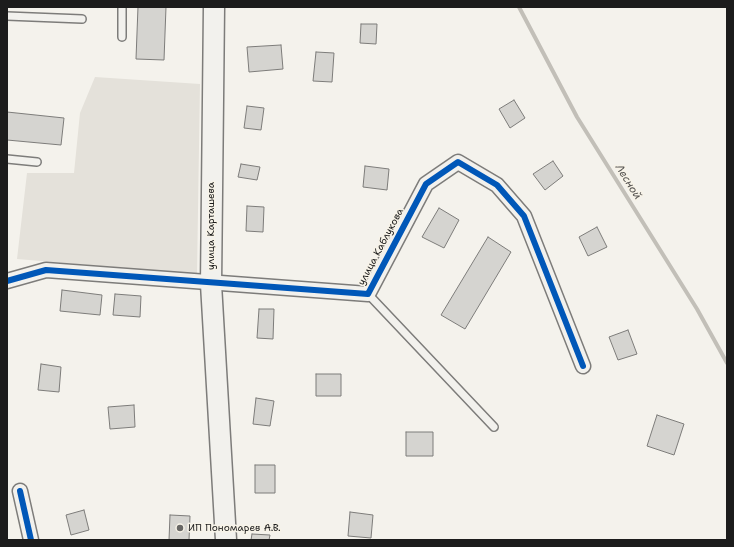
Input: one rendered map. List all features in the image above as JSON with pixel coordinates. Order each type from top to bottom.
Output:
[{"type":"main road","name":"улица Карташева","points":[[214,7],[211,284],[226,540]]},
{"type":"street","name":"улица Каблукова","points":[[7,281],[46,270],[211,284],[368,294],[426,184],[458,162],[497,185],[524,216],[583,366]]},
{"type":"street","points":[[20,491],[31,540]]},
{"type":"lane","points":[[122,7],[122,37]]},
{"type":"lane","points":[[7,16],[82,19]]},
{"type":"lane","points":[[7,159],[38,162]]},
{"type":"lane","points":[[368,294],[494,427]]},
{"type":"shaded area","points":[[95,77],[200,84],[197,274],[17,259],[27,173],[74,173],[80,113]]},
{"type":"building","points":[[138,7],[166,7],[164,60],[136,59]]},
{"type":"building","points":[[361,24],[377,24],[376,44],[360,43]]},
{"type":"building","points":[[281,45],[283,69],[249,72],[247,47]]},
{"type":"building","points":[[316,52],[334,53],[332,82],[313,81]]},
{"type":"building","points":[[514,100],[525,118],[510,128],[499,109]]},
{"type":"building","points":[[247,106],[264,108],[261,130],[244,128]]},
{"type":"building","points":[[7,112],[64,118],[61,145],[7,140]]},
{"type":"building","points":[[553,161],[563,176],[545,190],[533,174]]},
{"type":"building","points":[[241,164],[260,167],[257,180],[238,177]]},
{"type":"building","points":[[365,166],[389,169],[387,190],[363,187]]},
{"type":"building","points":[[247,206],[264,207],[263,232],[246,231]]},
{"type":"building","points":[[439,208],[459,220],[444,248],[422,237]]},
{"type":"building","points":[[597,227],[607,247],[588,256],[579,237]]},
{"type":"building","points":[[488,237],[511,252],[465,329],[441,315]]},
{"type":"building","points":[[62,290],[102,295],[100,315],[60,311]]},
{"type":"building","points":[[115,294],[141,296],[140,317],[113,315]]},
{"type":"building","points":[[259,309],[274,309],[273,339],[257,338]]},
{"type":"building","points":[[628,330],[637,354],[618,360],[609,337]]},
{"type":"building","points":[[41,364],[61,367],[59,392],[38,390]]},
{"type":"building","points":[[316,374],[341,374],[341,396],[316,396]]},
{"type":"building","points":[[256,398],[274,401],[270,426],[253,424]]},
{"type":"building","points":[[134,405],[135,427],[110,429],[108,407]]},
{"type":"building","points":[[657,415],[684,424],[674,455],[647,446]]},
{"type":"building","points":[[406,432],[433,432],[433,456],[406,456]]},
{"type":"building","points":[[255,465],[275,465],[275,493],[255,493]]},
{"type":"building","points":[[84,510],[89,530],[71,535],[66,515]]},
{"type":"building","points":[[350,512],[373,515],[371,538],[348,536]]},
{"type":"building","name":"ИП Пономарев А.В.","points":[[170,515],[190,516],[189,540],[169,540]]},
{"type":"building","points":[[252,534],[270,535],[269,540],[251,540]]},
{"type":"waterway","name":"Лесной","points":[[519,7],[577,117],[697,309],[727,363]]},
{"type":"cycle path","points":[[7,281],[46,270],[368,294],[426,184],[458,162],[497,185],[524,216],[583,366]]},
{"type":"cycle path","points":[[20,491],[31,540]]},
{"type":"place","name":"ИП Пономарев А.В.","points":[[180,528]]}]
